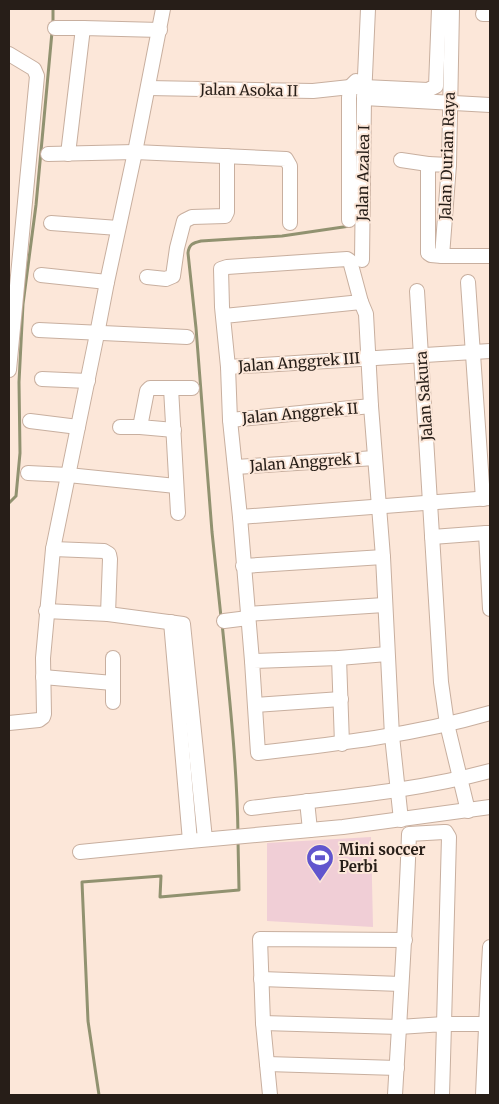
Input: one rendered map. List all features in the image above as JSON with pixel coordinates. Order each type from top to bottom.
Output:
[{"type":"street","points":[[9,723],[39,720],[43,717],[46,610],[53,550],[163,9]]},
{"type":"street","name":"Jalan Azalea I","points":[[362,260],[364,92],[368,9]]},
{"type":"street","points":[[364,92],[428,90],[436,86],[439,9]]},
{"type":"street","name":"Jalan Durian Raya","points":[[442,256],[449,165],[452,9]]},
{"type":"street","points":[[55,28],[160,30]]},
{"type":"street","points":[[68,154],[83,28]]},
{"type":"street","points":[[9,370],[37,76],[34,69],[12,58]]},
{"type":"street","points":[[349,220],[350,87],[366,70]]},
{"type":"street","name":"Jalan Asoka II","points":[[148,88],[313,91],[350,87],[364,92]]},
{"type":"street","points":[[364,92],[449,103],[490,105]]},
{"type":"street","points":[[48,154],[135,152],[286,159],[289,162],[290,223]]},
{"type":"street","points":[[147,277],[166,279],[173,276],[177,248],[184,221],[192,218],[225,216],[227,212],[227,156]]},
{"type":"street","points":[[401,160],[449,165]]},
{"type":"street","points":[[428,164],[428,253],[442,256],[490,256]]},
{"type":"street","points":[[51,223],[118,228]]},
{"type":"street","points":[[401,820],[392,736],[383,557],[366,314],[350,262],[347,259],[227,267],[221,269],[230,420],[255,704],[252,753],[342,744],[392,736],[490,712]]},
{"type":"street","points":[[41,275],[106,282]]},
{"type":"street","points":[[240,517],[486,499],[472,353],[468,282]]},
{"type":"street","name":"Jalan Sakura","points":[[418,291],[441,682],[447,724],[468,811]]},
{"type":"street","points":[[224,316],[362,302]]},
{"type":"street","points":[[39,330],[187,337]]},
{"type":"street","name":"Jalan Anggrek III","points":[[228,367],[490,351]]},
{"type":"street","points":[[42,379],[88,381]]},
{"type":"street","points":[[140,427],[150,388],[192,388]]},
{"type":"street","points":[[171,388],[178,513]]},
{"type":"street","name":"Jalan Anggrek II","points":[[230,420],[371,406]]},
{"type":"street","points":[[30,421],[78,427]]},
{"type":"street","points":[[120,427],[174,430]]},
{"type":"street","name":"Jalan Anggrek I","points":[[235,467],[375,458]]},
{"type":"street","points":[[28,473],[68,475],[176,486]]},
{"type":"street","points":[[432,537],[488,533],[490,609]]},
{"type":"street","points":[[53,550],[104,551],[108,554],[110,559],[108,614]]},
{"type":"street","points":[[243,566],[383,557]]},
{"type":"street","points":[[224,621],[248,616],[384,605]]},
{"type":"street","points":[[46,610],[108,614],[182,623],[184,625],[205,839]]},
{"type":"street","points":[[171,622],[190,840]]},
{"type":"street","points":[[252,661],[339,658],[387,654]]},
{"type":"street","points":[[113,702],[114,658]]},
{"type":"street","points":[[339,658],[342,744]]},
{"type":"street","points":[[43,677],[113,683]]},
{"type":"street","points":[[255,704],[341,699]]},
{"type":"street","points":[[251,808],[398,790],[460,779],[490,771]]},
{"type":"street","points":[[307,801],[310,830]]},
{"type":"street","points":[[80,852],[190,840],[343,827],[490,807]]},
{"type":"street","points":[[396,1095],[409,834],[446,832],[449,837],[442,1095]]},
{"type":"street","points":[[270,1095],[263,1024],[260,939],[405,940]]},
{"type":"street","points":[[483,1095],[487,1068],[490,947]]},
{"type":"street","points":[[261,979],[401,984]]},
{"type":"street","points":[[263,1024],[399,1027],[489,1024]]},
{"type":"street","points":[[267,1064],[397,1068]]},
{"type":"shaded area","name":"Mini soccer Perbi","points":[[371,837],[373,927],[267,921],[267,843]]},
{"type":"waterway","points":[[53,9],[53,25]]},
{"type":"waterway","points":[[9,503],[16,496],[20,453],[19,382],[23,304],[36,205],[52,32]]},
{"type":"waterway","points":[[221,617],[212,532],[189,248],[192,244],[201,241],[282,236],[350,226]]},
{"type":"waterway","points":[[222,623],[230,702],[238,834]]},
{"type":"waterway","points":[[99,1095],[88,1021],[82,882],[161,876],[160,897],[239,890],[238,840]]},
{"type":"place","name":"Mini soccer Perbi","points":[[320,882]]}]
